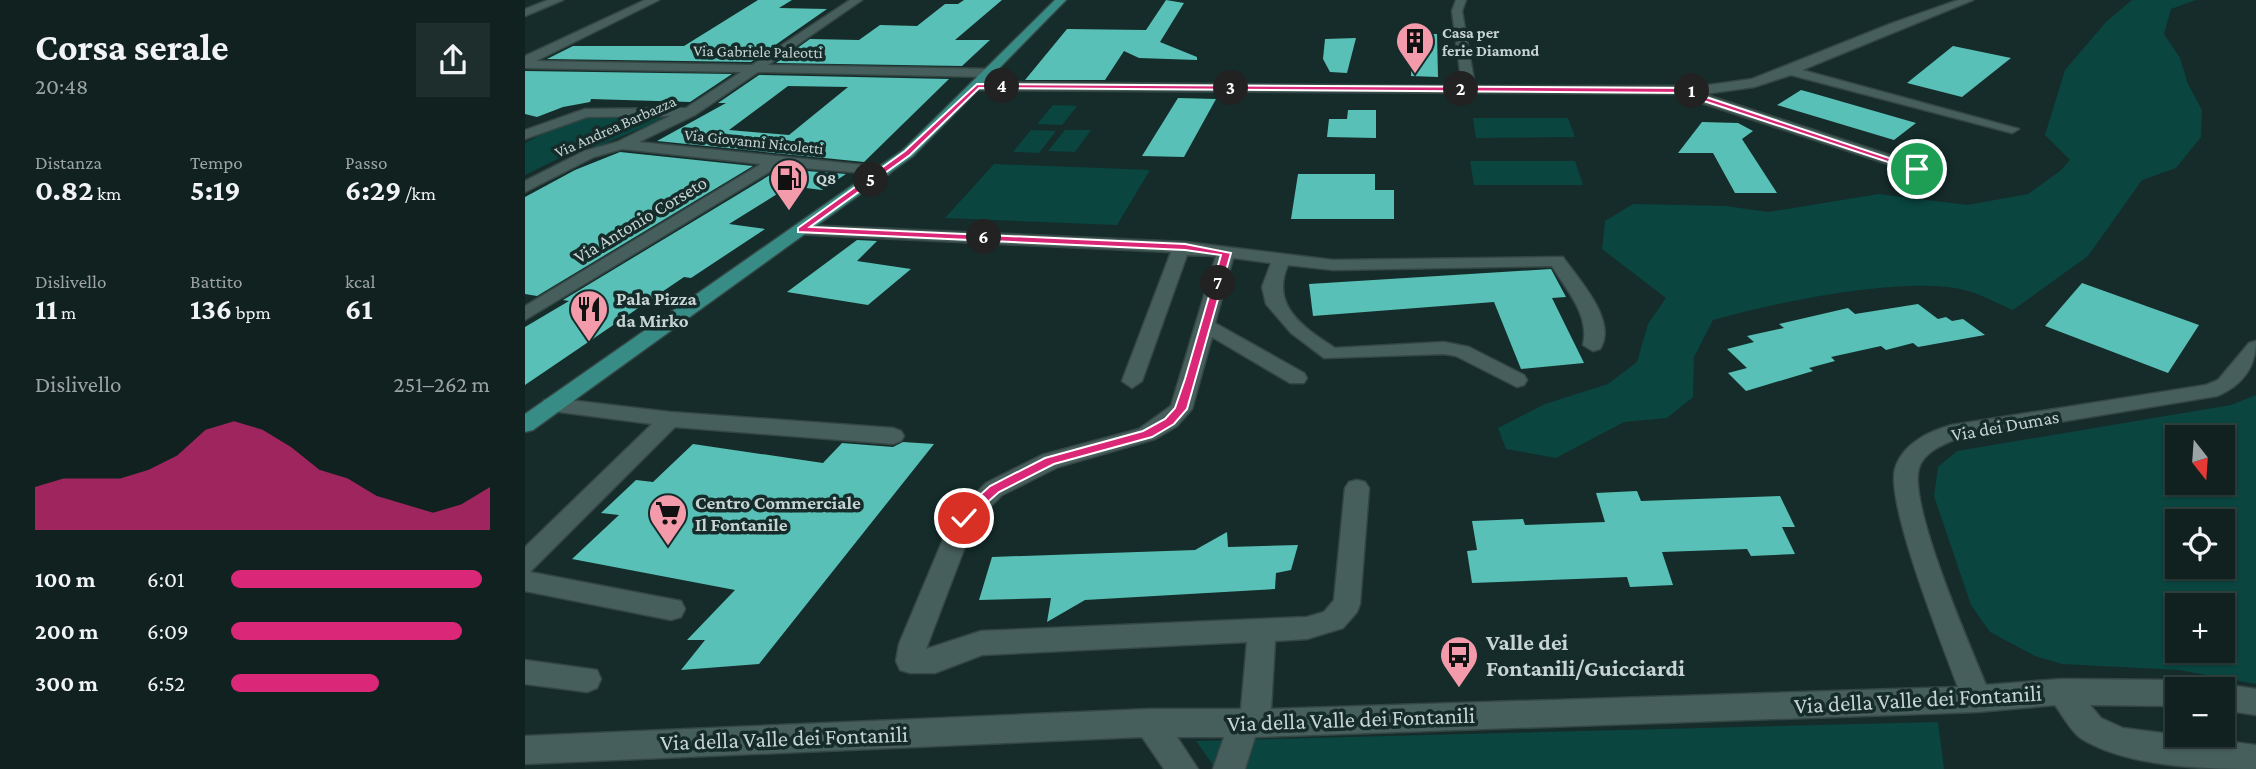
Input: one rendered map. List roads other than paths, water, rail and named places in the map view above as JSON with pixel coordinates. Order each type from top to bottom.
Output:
[{"type":"main road","points":[[525,425],[883,172],[932,132],[1061,0]]},
{"type":"street","points":[[525,13],[558,0]]},
{"type":"street","points":[[525,63],[654,0]]},
{"type":"street","name":"Via Andrea Barbazza","points":[[525,187],[589,154],[622,145],[690,112],[857,0]]},
{"type":"street","points":[[1461,0],[1457,11],[1469,89]]},
{"type":"street","name":"Via Gabriele Paleotti","points":[[525,63],[984,79],[1469,89],[1692,90],[1746,85],[1790,71],[1895,26],[1968,0]]},
{"type":"street","points":[[1790,71],[2012,129]]},
{"type":"street","points":[[1692,90],[1701,98],[1917,169]]},
{"type":"street","points":[[525,135],[585,113],[690,112]]},
{"type":"street","name":"Via Giovanni Nicoletti","points":[[622,145],[883,172]]},
{"type":"street","name":"Via Antonio Corseto","points":[[525,314],[776,161]]},
{"type":"street","points":[[801,230],[1185,247],[1281,260],[1346,265],[1557,261],[1594,318],[1596,332],[1593,345]]},
{"type":"street","points":[[1132,381],[1179,253],[1185,247]]},
{"type":"street","points":[[1226,253],[1181,409],[1170,421],[1147,434],[1050,461],[994,489],[964,518],[913,643],[910,661],[935,661],[981,643],[1307,628],[1333,620],[1347,604],[1357,488]]},
{"type":"street","points":[[1281,260],[1272,281],[1272,298],[1299,329],[1318,347],[1331,354],[1444,348],[1462,351],[1517,380]]},
{"type":"street","points":[[1206,326],[1297,378]]},
{"type":"street","name":"Via dei Dumas","points":[[1977,699],[1915,527],[1904,483],[1910,460],[1916,452],[1952,432],[2210,391],[2225,385],[2256,346]]},
{"type":"street","points":[[552,405],[670,419],[893,436]]},
{"type":"street","points":[[525,563],[670,419]]},
{"type":"street","points":[[525,581],[671,609]]},
{"type":"street","points":[[1229,769],[1249,723],[1262,630]]},
{"type":"street","points":[[525,672],[587,679]]},
{"type":"street","points":[[2062,692],[2090,728],[2120,742],[2256,760]]},
{"type":"street","name":"Via della Valle dei Fontanili","points":[[525,750],[1150,723],[1249,723],[1977,699],[2062,692],[2165,693]]},
{"type":"street","points":[[2235,699],[2256,702]]},
{"type":"street","points":[[1150,723],[1182,769]]},
{"type":"place","name":"Casa per ferie Diamond","points":[[1415,75]]},
{"type":"place","name":"Q8","points":[[789,212]]},
{"type":"place","name":"Pala Pizza da Mirko","points":[[589,343]]},
{"type":"place","name":"Centro Commerciale Il Fontanile","points":[[668,547]]},
{"type":"place","name":"Valle dei Fontanili/Guicciardi","points":[[1459,689]]}]
